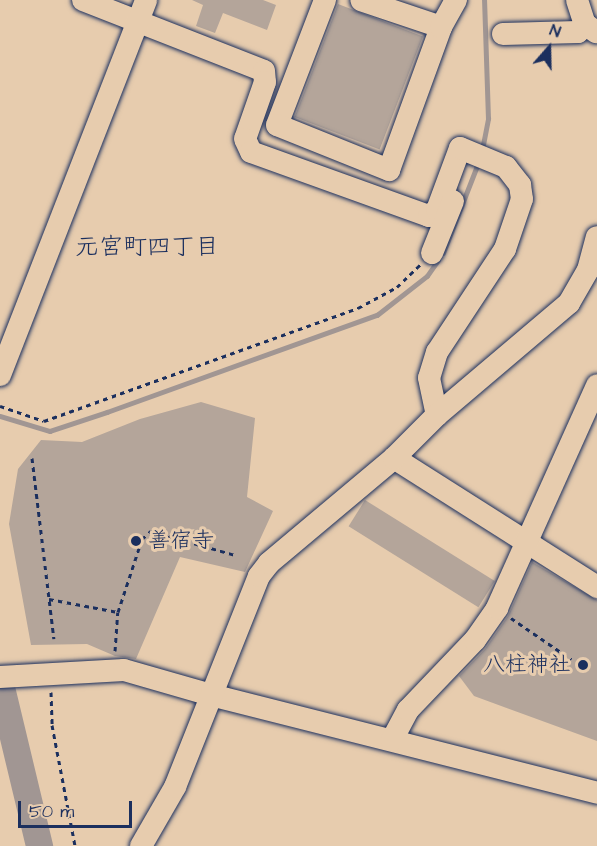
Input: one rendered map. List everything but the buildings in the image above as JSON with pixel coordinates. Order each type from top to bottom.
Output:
[{"type":"street","points":[[83,0],[264,71],[265,82],[245,140],[251,152],[429,216],[437,210],[459,148],[506,167],[520,184],[522,199],[505,249],[437,352],[429,378],[437,415]]},
{"type":"street","points":[[0,375],[146,0]]},
{"type":"street","points":[[325,0],[276,125],[389,170],[441,27],[456,0]]},
{"type":"street","points":[[361,0],[441,27]]},
{"type":"street","points":[[503,34],[578,32],[591,28],[577,0]]},
{"type":"street","points":[[432,253],[477,154]]},
{"type":"street","points":[[141,846],[175,787],[259,576],[269,563],[394,458],[437,415],[569,303],[588,270],[597,237]]},
{"type":"street","points":[[392,740],[408,710],[475,640],[497,608],[526,549],[527,540],[597,385]]},
{"type":"street","points":[[394,458],[597,586]]},
{"type":"street","points":[[0,677],[46,672],[124,670],[211,695],[597,793]]},
{"type":"path","points":[[0,406],[44,421],[358,308],[396,287],[432,253]]},
{"type":"path","points":[[32,458],[54,639]]},
{"type":"path","points":[[115,656],[118,612],[142,538],[151,531],[236,555]]},
{"type":"path","points":[[49,599],[118,612]]},
{"type":"path","points":[[497,608],[571,659]]},
{"type":"path","points":[[46,672],[52,724],[75,846]]},
{"type":"waterway","points":[[482,150],[488,119],[484,0]]},
{"type":"waterway","points":[[443,253],[478,163]]},
{"type":"waterway","points":[[0,416],[50,431],[107,412],[377,315],[427,276],[438,260]]},
{"type":"waterway","points":[[0,683],[39,846]]},
{"type":"place","name":"善宿寺","points":[[136,541]]},
{"type":"place","name":"八柱神社","points":[[583,665]]},
{"type":"district","name":"元宮町四丁目","points":[[147,248]]}]
